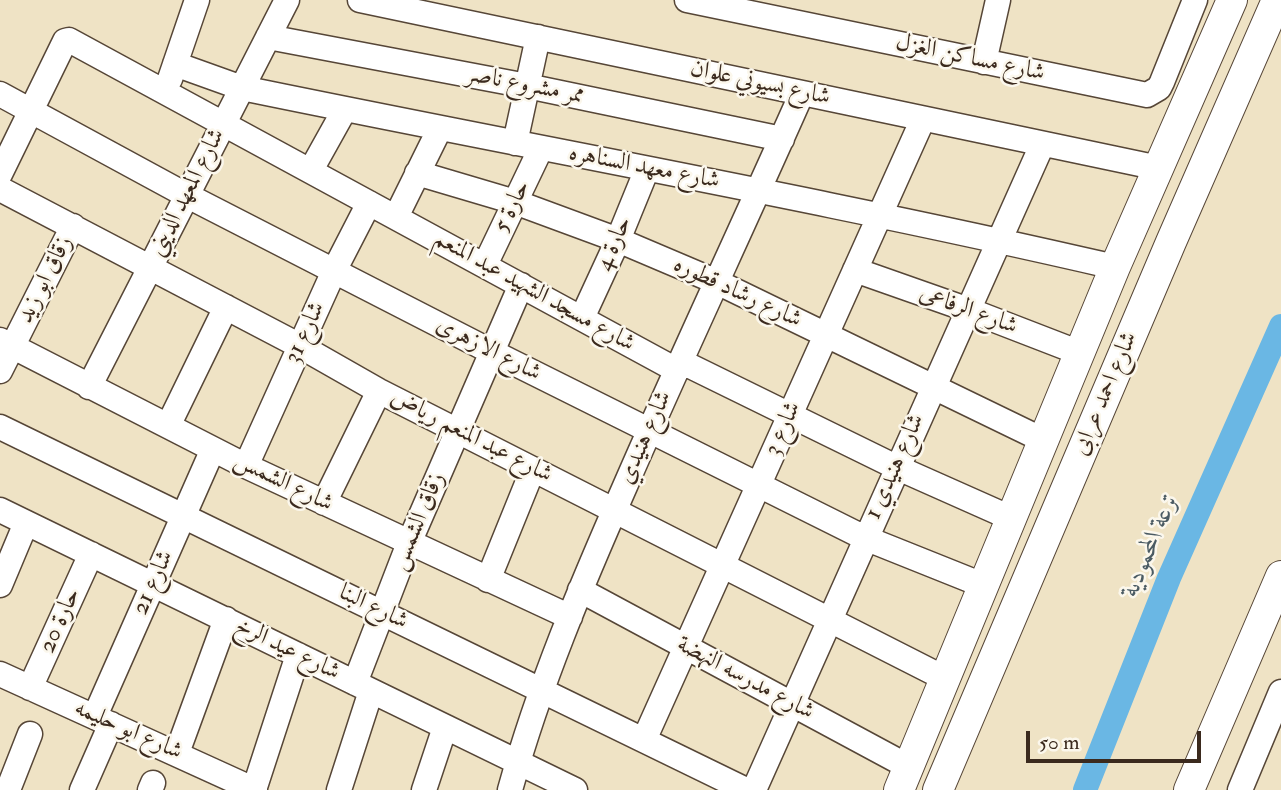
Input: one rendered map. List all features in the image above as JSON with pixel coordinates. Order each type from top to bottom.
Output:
[{"type":"main road","name":"شارع احمد عرابى","points":[[904,779],[1115,267],[1233,0]]},
{"type":"main road","name":"شارع احمد عرابى","points":[[938,790],[1277,0]]},
{"type":"main road","points":[[1189,790],[1281,576]]},
{"type":"street","points":[[166,92],[197,0]]},
{"type":"street","name":"شارع المعهد الديني","points":[[89,387],[287,0]]},
{"type":"street","name":"شارع بسيوني علوان","points":[[360,0],[1159,168]]},
{"type":"street","name":"شارع مساكن الغزل","points":[[687,0],[1147,95],[1159,88],[1195,0]]},
{"type":"street","points":[[984,62],[998,0]]},
{"type":"street","name":"ممر مشروع ناصر","points":[[268,37],[527,86],[782,139]]},
{"type":"street","points":[[515,143],[538,37]]},
{"type":"street","name":"شارع مسجد الشهيد عبد المنعم","points":[[30,111],[65,41],[69,40],[669,366],[690,366],[896,467],[1013,519]]},
{"type":"street","name":"شارع معهد السناهره","points":[[175,64],[242,88],[879,215],[1115,267]]},
{"type":"street","name":"شارع هنيدي","points":[[510,790],[542,690],[580,590],[649,430],[802,93]]},
{"type":"street","name":"شارع الازهرى","points":[[0,94],[186,195],[758,485],[865,538],[985,586]]},
{"type":"street","points":[[311,170],[345,109]]},
{"type":"street","points":[[0,174],[30,111]]},
{"type":"street","name":"شارع 3","points":[[644,740],[923,119]]},
{"type":"street","points":[[396,217],[440,128]]},
{"type":"street","name":"شارع هنيدي 1","points":[[754,790],[932,386],[1042,145]]},
{"type":"street","name":"حارة 5","points":[[485,265],[541,148]]},
{"type":"street","name":"حارة 4","points":[[582,318],[647,169]]},
{"type":"street","name":"شارع رشاد قطوره","points":[[417,173],[515,202],[618,240],[717,282],[1045,441]]},
{"type":"street","name":"شارع عبد المنعم رياض","points":[[0,188],[300,346],[379,391],[946,679]]},
{"type":"street","name":"شارع 31","points":[[246,466],[334,271],[369,203]]},
{"type":"street","name":"زقاق ابو زيد","points":[[0,371],[6,343],[73,226]]},
{"type":"street","name":"شارع الرفاعى","points":[[855,270],[967,309],[1080,353]]},
{"type":"street","name":"زقاق الشمس","points":[[340,790],[382,612],[409,542],[521,285]]},
{"type":"street","points":[[168,426],[226,307]]},
{"type":"street","name":"شارع الشمس","points":[[6,343],[246,466],[570,617]]},
{"type":"street","points":[[324,503],[379,391]]},
{"type":"street","name":"شارع البنا","points":[[0,428],[644,740],[704,780],[746,790]]},
{"type":"street","name":"شارع 21","points":[[82,790],[103,720],[154,584],[213,449]]},
{"type":"street","points":[[488,580],[533,469]]},
{"type":"street","name":"شارع عيد الرخ","points":[[0,510],[575,790]]},
{"type":"street","points":[[0,585],[26,523]]},
{"type":"street","name":"حارة 20","points":[[30,688],[91,554]]},
{"type":"street","name":"شارع مدرسه النهضة","points":[[580,590],[792,704],[904,779]]},
{"type":"street","points":[[177,753],[226,620]]},
{"type":"street","points":[[255,790],[298,655]]},
{"type":"street","name":"شارع ابو حليمه","points":[[0,674],[255,790]]},
{"type":"street","points":[[1240,790],[1281,692]]},
{"type":"street","points":[[424,790],[445,727]]},
{"type":"street","points":[[9,787],[30,734]]},
{"type":"waterway","name":"ترعة المحمودية","points":[[1085,790],[1169,578],[1281,326]]}]
